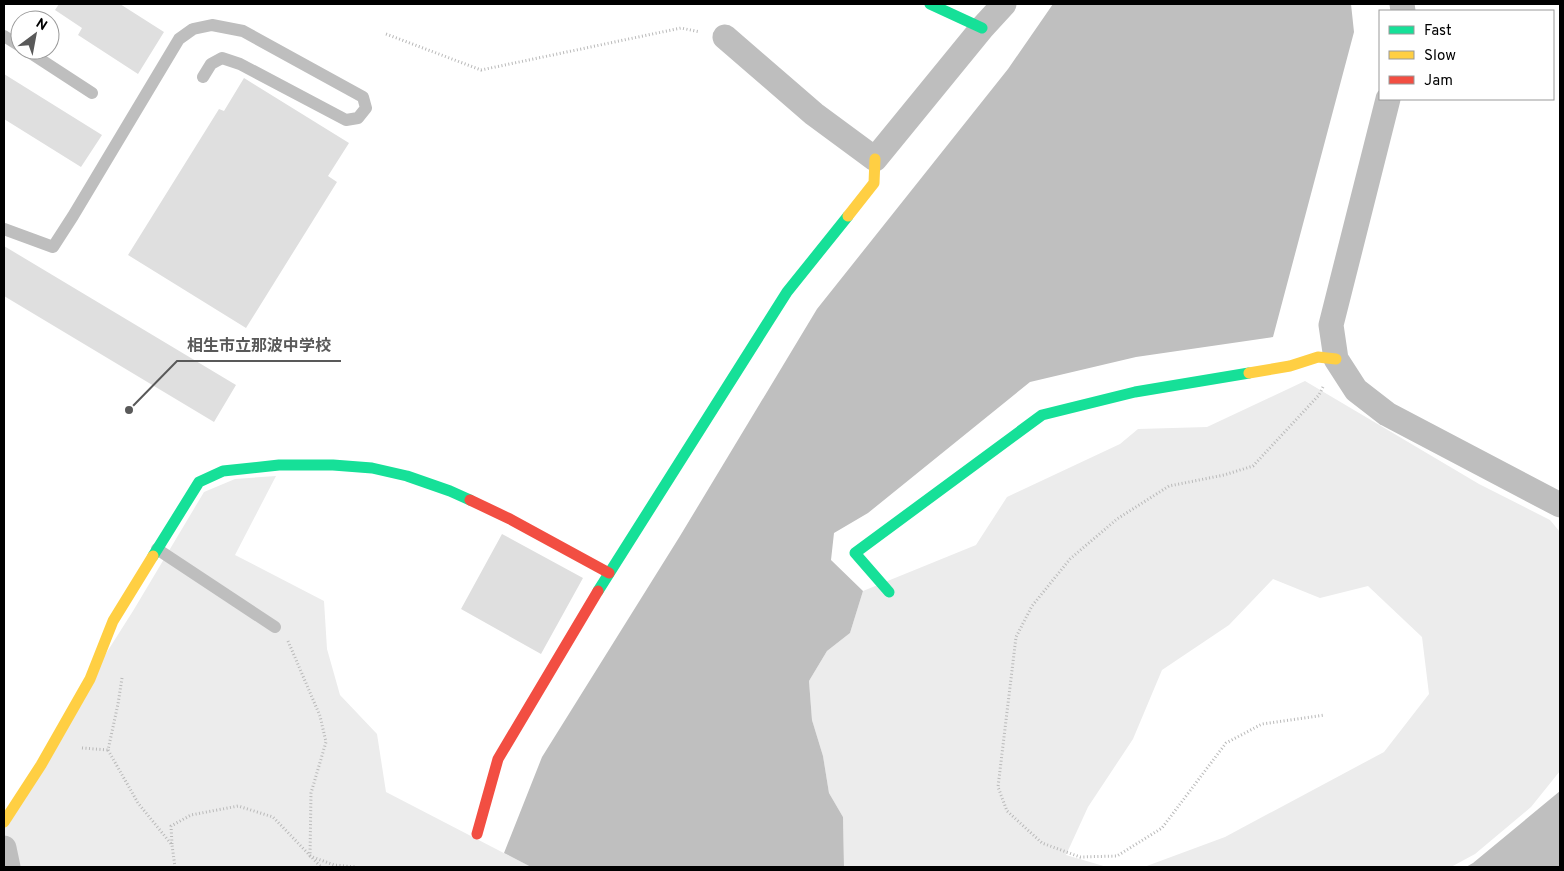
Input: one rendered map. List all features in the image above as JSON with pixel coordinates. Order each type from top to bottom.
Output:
[{"type":"street","points":[[930,4],[982,28]]},
{"type":"street","points":[[477,834],[498,759],[609,573],[787,292],[874,183],[875,159],[982,28],[1004,4]]},
{"type":"street","points":[[725,37],[814,114],[875,159]]},
{"type":"street","points":[[1388,100],[1331,325],[1336,360],[1356,390],[1387,414],[1560,505]]},
{"type":"street","points":[[889,592],[855,552],[1042,415],[1135,392],[1290,366],[1318,357],[1336,360]]},
{"type":"street","points":[[4,822],[64,726],[90,679],[113,620],[157,549],[199,482],[223,471],[279,465],[333,465],[372,468],[407,476],[450,491],[510,519],[609,573]]},
{"type":"street","points":[[4,848],[8,867]]},
{"type":"lane","points":[[4,229],[53,247],[179,38],[193,30],[212,25],[242,31],[364,96],[366,108],[358,118],[346,120],[240,64],[222,58],[211,64],[203,77]]},
{"type":"lane","points":[[41,60],[92,93]]},
{"type":"lane","points":[[157,549],[275,627]]},
{"type":"path","points":[[386,34],[480,70],[681,28],[725,37]]},
{"type":"path","points":[[1325,715],[1262,724],[1226,743],[1162,828],[1117,856],[1080,857],[1042,843],[1008,811],[998,787],[1016,638],[1032,606],[1070,559],[1117,519],[1169,486],[1224,475],[1253,466],[1320,395],[1336,360]]},
{"type":"path","points":[[275,627],[285,634],[320,716],[326,742],[311,793],[310,856]]},
{"type":"path","points":[[122,675],[108,750],[138,803],[172,845]]},
{"type":"path","points":[[174,867],[171,826],[191,815],[238,806],[273,817],[321,867]]},
{"type":"path","points":[[310,856],[334,865],[356,867]]},
{"type":"shaded area","points":[[1053,4],[1351,4],[1354,32],[1273,337],[1136,357],[1030,382],[868,513],[834,533],[831,560],[863,591],[850,633],[827,651],[809,681],[812,720],[823,756],[829,793],[843,817],[844,867],[531,867],[504,853],[542,757],[680,536],[817,309],[1008,69]]},
{"type":"shaded area","points":[[1305,381],[1479,484],[1550,520],[1560,532],[1560,771],[1531,807],[1475,854],[1451,867],[1144,867],[1225,837],[1384,752],[1429,694],[1422,637],[1368,586],[1320,598],[1273,579],[1229,625],[1162,670],[1133,739],[1088,807],[1066,855],[1107,867],[844,867],[843,817],[829,793],[823,756],[812,720],[809,681],[827,651],[850,633],[863,591],[976,545],[1007,497],[1120,444],[1138,429],[1207,427]]},
{"type":"shaded area","points":[[276,476],[235,555],[324,601],[327,649],[340,695],[377,734],[386,792],[531,867],[4,867],[4,814],[133,611],[204,492],[235,479]]},
{"type":"shaded area","points":[[1560,791],[1560,867],[1466,867],[1473,863]]},
{"type":"building","points":[[59,4],[120,4],[164,32],[138,74],[78,35],[82,28],[60,13],[60,10],[55,10]]},
{"type":"building","points":[[4,74],[102,135],[81,167],[4,119]]},
{"type":"building","points":[[244,78],[349,143],[328,176],[337,182],[246,328],[128,255],[219,109],[224,111]]},
{"type":"building","points":[[4,246],[236,385],[214,422],[4,296]]},
{"type":"building","points":[[502,534],[583,578],[541,654],[461,609]]},
{"type":"traffic: fast","points":[[930,4],[982,28]]},
{"type":"traffic: fast","points":[[598,591],[787,292],[848,216]]},
{"type":"traffic: fast","points":[[889,592],[855,553],[1042,415],[1135,392],[1249,373]]},
{"type":"traffic: fast","points":[[153,556],[199,482],[223,471],[279,465],[333,465],[372,468],[407,476],[470,500]]},
{"type":"traffic: slow","points":[[848,216],[874,183],[875,159]]},
{"type":"traffic: slow","points":[[1249,373],[1290,366],[1318,357],[1336,359]]},
{"type":"traffic: slow","points":[[4,822],[41,765],[90,679],[113,621],[153,556]]},
{"type":"traffic: jam","points":[[470,500],[510,519],[609,573]]},
{"type":"traffic: jam","points":[[477,834],[498,759],[598,591]]},
{"type":"place","name":"相生市立那波中学校","points":[[129,410]]}]
